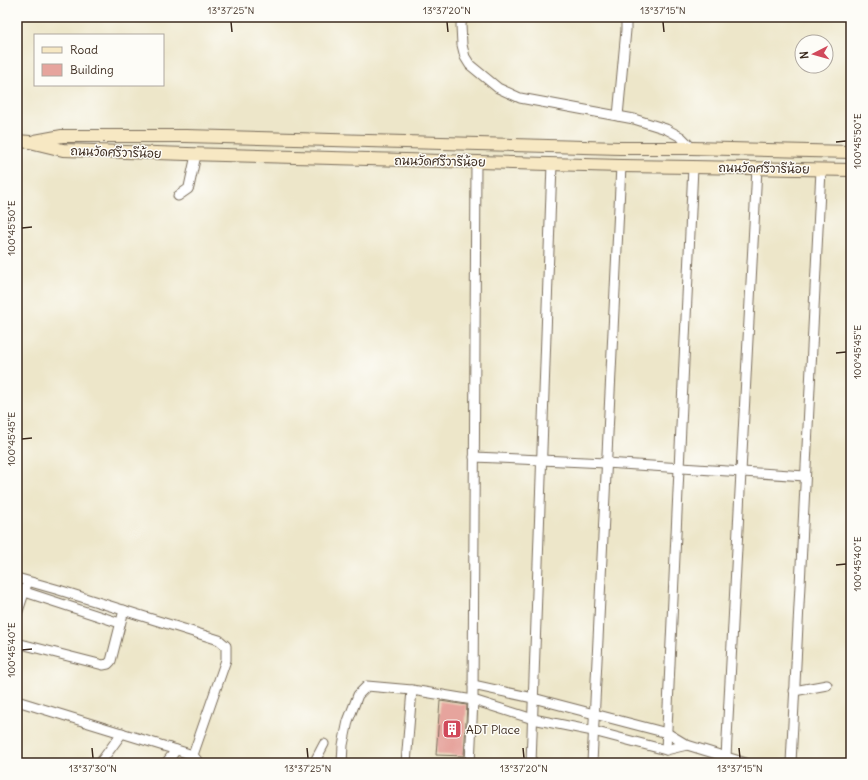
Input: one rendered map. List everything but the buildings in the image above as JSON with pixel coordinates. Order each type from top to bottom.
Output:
[{"type":"main road","name":"ถนนวัดศรีวารีน้อย","points":[[30,142],[62,136],[186,136],[620,148],[692,148],[851,152]]},
{"type":"main road","points":[[186,136],[191,155]]},
{"type":"main road","name":"ถนนวัดศรีวารีน้อย","points":[[17,141],[30,142],[63,150],[191,155],[621,166],[693,166],[851,170]]},
{"type":"street","points":[[462,17],[462,45],[465,57],[470,65],[498,88],[520,98],[634,119],[666,129],[681,138],[692,148]]},
{"type":"street","points":[[618,116],[626,17]]},
{"type":"street","points":[[178,196],[189,187],[191,155]]},
{"type":"street","points":[[470,763],[473,700],[476,162]]},
{"type":"street","points":[[531,763],[552,164]]},
{"type":"street","points":[[592,763],[621,166]]},
{"type":"street","points":[[666,750],[693,166]]},
{"type":"street","points":[[726,757],[757,168]]},
{"type":"street","points":[[791,763],[821,170]]},
{"type":"street","points":[[474,457],[606,463],[805,476]]},
{"type":"street","points":[[17,578],[219,640],[226,646],[226,660],[193,755]]},
{"type":"street","points":[[17,614],[28,581]]},
{"type":"street","points":[[25,592],[120,623]]},
{"type":"street","points":[[17,643],[103,665],[108,664],[111,661],[124,610]]},
{"type":"street","points":[[473,685],[533,698],[667,733],[687,745],[746,763]]},
{"type":"street","points":[[342,763],[343,745],[348,722],[358,695],[367,686],[412,690],[473,700],[533,719],[593,731],[666,750],[687,745]]},
{"type":"street","points":[[794,691],[827,686]]},
{"type":"street","points":[[406,763],[412,690]]},
{"type":"street","points":[[17,701],[193,755],[199,763]]},
{"type":"street","points":[[100,763],[122,733]]},
{"type":"street","points":[[314,763],[324,744]]},
{"type":"street","points":[[166,763],[176,750]]},
{"type":"place","name":"ADT Place","points":[[452,729]]}]
